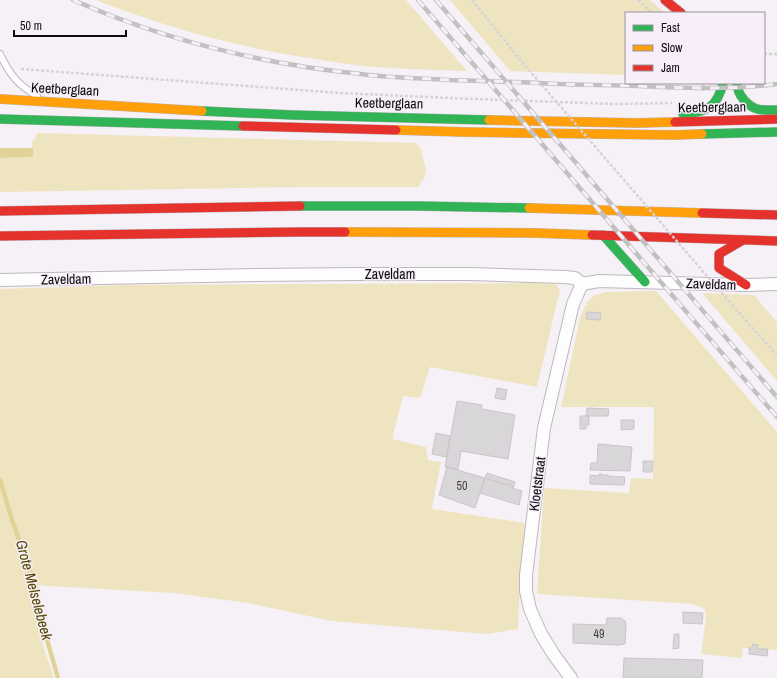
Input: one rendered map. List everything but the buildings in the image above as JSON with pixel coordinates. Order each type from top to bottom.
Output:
[{"type":"main road","points":[[665,0],[679,12]]},
{"type":"main road","points":[[638,123],[676,114],[690,114],[706,110],[713,106],[720,95],[723,84]]},
{"type":"main road","points":[[737,84],[739,94],[750,107],[759,110],[777,110]]},
{"type":"main road","name":"Keetberglaan","points":[[0,99],[292,115],[638,123],[777,120]]},
{"type":"main road","name":"Keetberglaan","points":[[0,119],[480,132],[675,135],[777,132]]},
{"type":"main road","points":[[0,211],[297,206],[418,206],[777,215]]},
{"type":"main road","points":[[0,236],[299,232],[535,233],[777,241]]},
{"type":"main road","points":[[602,235],[645,282]]},
{"type":"main road","points":[[743,240],[719,254],[719,268],[746,285]]},
{"type":"street","name":"Zaveldam","points":[[0,280],[246,275],[470,274],[565,277],[575,278],[582,284],[599,281],[746,285],[777,284]]},
{"type":"street","name":"Kloetstraat","points":[[571,678],[541,634],[530,609],[526,591],[526,575],[544,428],[573,304],[582,284]]},
{"type":"lane","points":[[0,54],[7,68],[16,80],[28,90],[47,102]]},
{"type":"path","points":[[472,0],[522,62],[777,355]]},
{"type":"path","points":[[638,0],[651,12]]},
{"type":"path","points":[[765,54],[777,54]]},
{"type":"path","points":[[7,68],[340,93],[465,99],[608,103],[674,103]]},
{"type":"shaded area","points":[[96,0],[406,0],[467,71],[364,66],[260,49],[177,28]]},
{"type":"shaded area","points":[[450,0],[650,0],[664,12],[625,12],[625,75],[510,71]]},
{"type":"shaded area","points":[[38,133],[416,143],[421,149],[426,171],[423,180],[418,187],[297,187],[0,192],[0,158],[33,157],[32,142]]},
{"type":"shaded area","points":[[0,148],[33,148],[33,157],[0,158]]},
{"type":"shaded area","points":[[555,284],[560,290],[537,387],[430,367],[420,398],[403,396],[392,439],[426,447],[428,460],[441,462],[432,509],[525,523],[518,629],[487,634],[332,621],[248,603],[174,593],[31,585],[42,643],[54,678],[0,678],[0,289],[125,285]]},
{"type":"shaded area","points":[[656,291],[777,432],[777,650],[743,648],[742,658],[701,654],[706,618],[705,609],[693,604],[537,594],[544,488],[629,493],[631,478],[653,479],[654,407],[561,407],[580,318],[587,302],[593,296],[606,292]]},
{"type":"shaded area","points":[[702,293],[754,295],[777,322],[777,381]]},
{"type":"waterway","name":"Grote Melselebeek","points":[[0,480],[12,520],[35,584],[42,622],[58,678]]},
{"type":"railway","points":[[73,0],[142,27],[178,38],[250,57],[324,70],[394,77],[450,80],[690,88],[725,88],[777,84]]},
{"type":"railway","points":[[418,0],[777,417]]},
{"type":"railway","points":[[436,0],[777,397]]},
{"type":"traffic: fast","points":[[683,114],[699,112],[710,107],[718,98],[723,84]]},
{"type":"traffic: fast","points":[[737,84],[741,96],[752,107],[759,110],[777,110]]},
{"type":"traffic: fast","points":[[202,111],[489,120]]},
{"type":"traffic: fast","points":[[0,119],[243,126]]},
{"type":"traffic: fast","points":[[702,134],[777,132]]},
{"type":"traffic: fast","points":[[300,206],[529,208]]},
{"type":"traffic: fast","points":[[603,235],[645,282]]},
{"type":"traffic: slow","points":[[0,99],[202,111]]},
{"type":"traffic: slow","points":[[489,120],[638,123],[675,122]]},
{"type":"traffic: slow","points":[[396,130],[675,135],[702,134]]},
{"type":"traffic: slow","points":[[529,208],[702,213]]},
{"type":"traffic: slow","points":[[345,232],[535,233],[592,235]]},
{"type":"traffic: jam","points":[[665,0],[680,12]]},
{"type":"traffic: jam","points":[[675,122],[777,119]]},
{"type":"traffic: jam","points":[[243,126],[396,130]]},
{"type":"traffic: jam","points":[[0,211],[300,206]]},
{"type":"traffic: jam","points":[[702,213],[777,215]]},
{"type":"traffic: jam","points":[[0,236],[345,232]]},
{"type":"traffic: jam","points":[[592,235],[777,241]]},
{"type":"traffic: jam","points":[[743,240],[719,254],[719,268],[746,285]]}]
